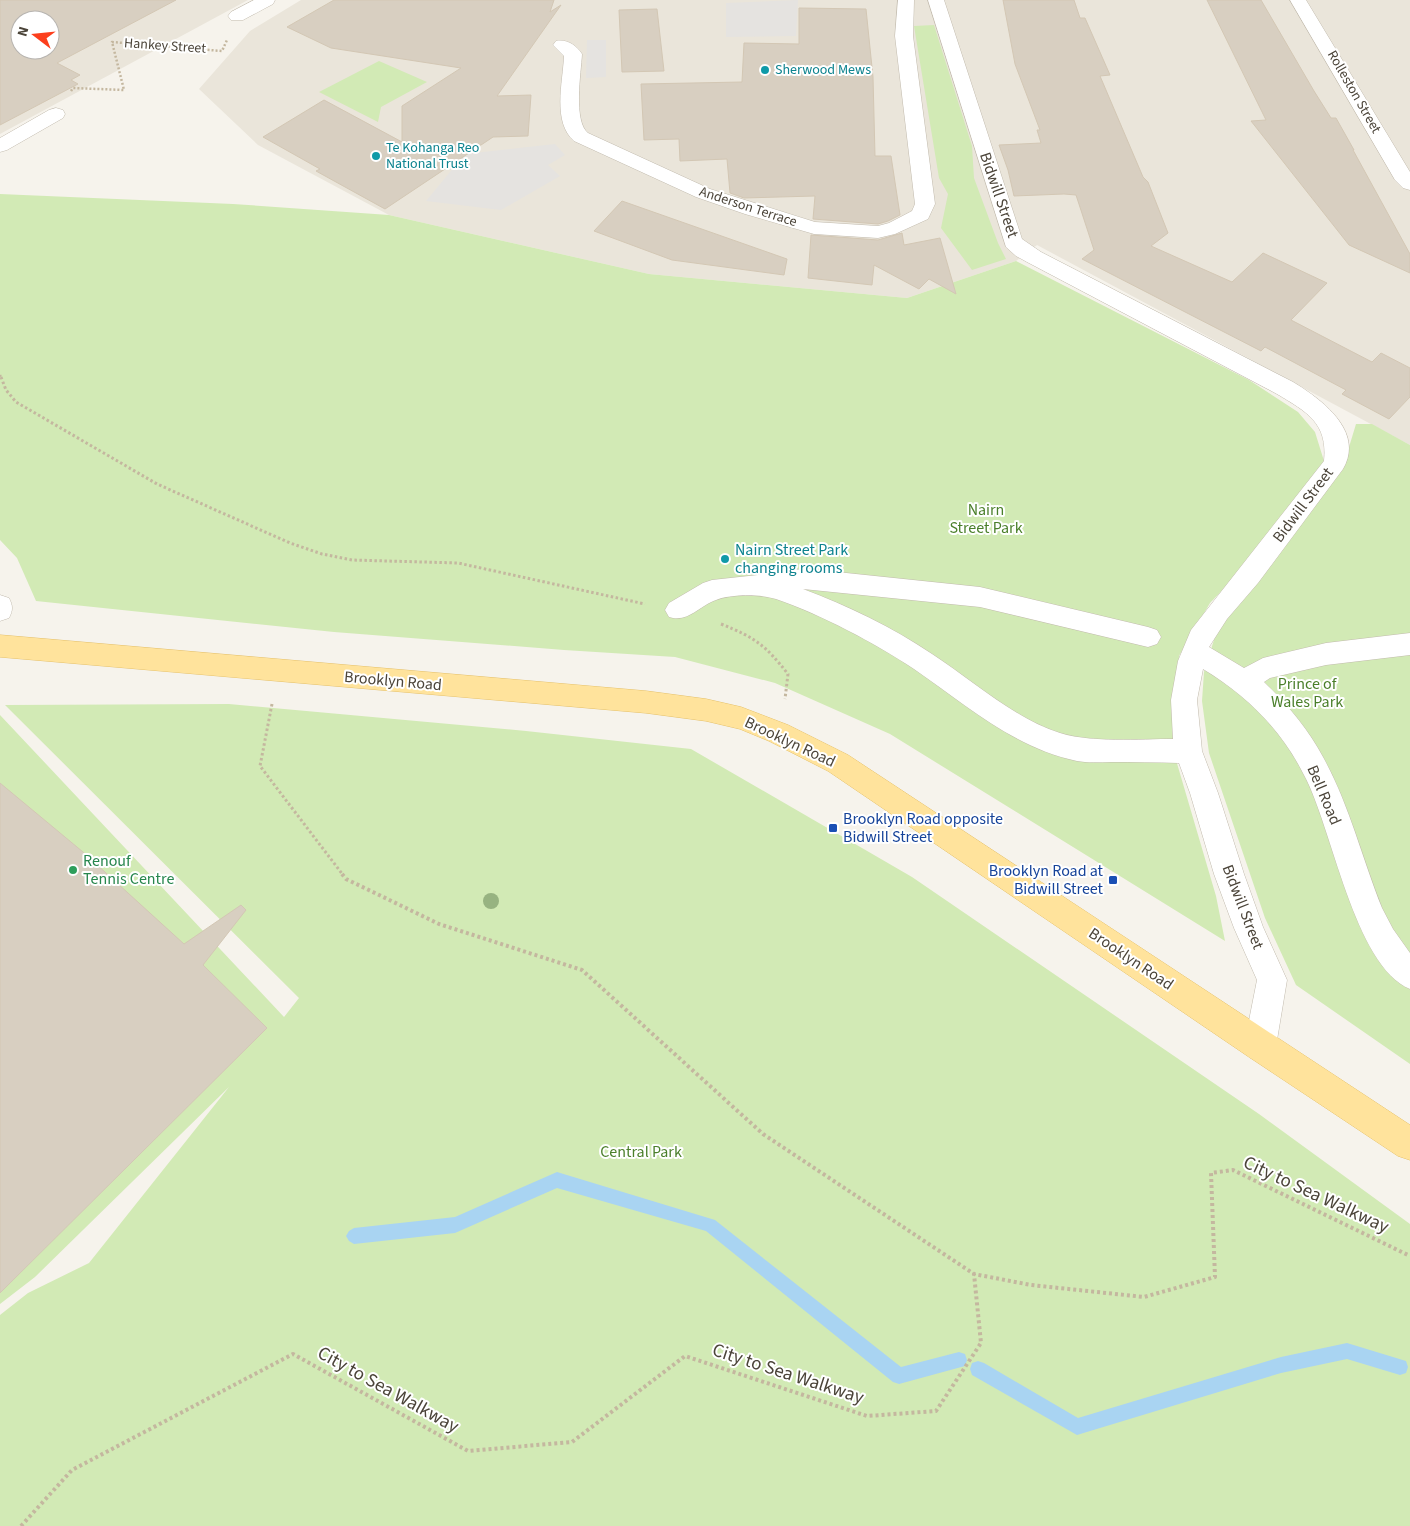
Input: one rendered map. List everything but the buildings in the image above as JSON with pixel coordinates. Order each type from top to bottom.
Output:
[{"type":"main road","name":"Brooklyn Road","points":[[0,646],[636,701],[695,708],[741,718],[838,763],[1260,1046],[1410,1144]]},
{"type":"street","points":[[237,16],[267,0]]},
{"type":"street","name":"Anderson Terrace","points":[[562,45],[573,54],[570,115],[574,131],[580,137],[702,193],[752,210],[814,228],[878,232],[895,228],[921,214],[925,204],[904,36],[906,0]]},
{"type":"street","name":"Bidwill Street","points":[[936,0],[1013,242],[1023,251],[1034,257],[1285,388],[1322,414],[1331,425],[1337,437],[1338,450],[1335,463],[1249,576],[1218,612],[1200,638],[1194,651],[1184,700],[1188,751],[1204,793],[1232,883],[1272,980],[1260,1046]]},
{"type":"street","name":"Rolleston Street","points":[[1298,0],[1405,180],[1410,184]]},
{"type":"street","points":[[0,146],[56,114]]},
{"type":"street","points":[[678,610],[712,590],[757,585],[773,580],[808,579],[980,597],[1148,637]]},
{"type":"street","points":[[757,585],[778,590],[825,608],[874,633],[920,660],[1006,719],[1032,734],[1056,744],[1079,750],[1188,751]]},
{"type":"street","points":[[0,605],[0,611]]},
{"type":"street","points":[[1244,681],[1263,669],[1296,660],[1326,654],[1410,644]]},
{"type":"street","name":"Bell Road","points":[[1194,651],[1244,681],[1278,715],[1299,743],[1320,777],[1376,927],[1387,950],[1410,974]]},
{"type":"path","name":"Hankey Street","points":[[56,114],[73,88],[124,90],[112,42],[222,51],[237,16]]},
{"type":"path","points":[[0,375],[6,390],[16,402],[148,480],[290,544],[322,554],[352,560],[458,564],[501,571],[639,603],[678,610],[749,635],[788,674],[781,735]]},
{"type":"path","points":[[278,671],[260,766],[346,878],[439,924],[582,970],[763,1134],[974,1274]]},
{"type":"path","name":"City to Sea Walkway","points":[[21,1526],[72,1470],[293,1354],[468,1451],[572,1442],[685,1356],[867,1416],[936,1412],[981,1343],[974,1274],[1031,1285],[1144,1297],[1215,1277],[1212,1173],[1233,1170],[1410,1256]]},
{"type":"shaded area","points":[[0,0],[248,0],[0,134]]},
{"type":"shaded area","points":[[301,0],[1410,0],[1410,445],[1037,245],[1016,261],[907,298],[649,274],[389,215],[258,145],[199,89],[250,31]]},
{"type":"shaded area","points":[[798,0],[796,36],[726,37],[726,3]]},
{"type":"shaded area","points":[[587,40],[606,40],[606,77],[586,78]]},
{"type":"shaded area","points":[[555,144],[565,155],[548,165],[560,176],[501,210],[426,201],[465,154]]},
{"type":"green space","points":[[934,25],[972,146],[974,178],[998,243],[1006,259],[972,270],[941,228],[948,194],[939,178],[914,26]]},
{"type":"green space","points":[[379,61],[427,82],[381,107],[378,122],[319,92]]},
{"type":"green space","name":"Nairn Street Park","points":[[0,194],[233,204],[389,215],[649,274],[907,298],[1016,261],[1249,380],[1298,412],[1315,432],[1324,461],[1284,526],[1210,603],[1179,656],[1176,760],[1216,896],[1225,941],[890,734],[775,683],[675,657],[334,632],[36,601],[17,558],[0,540]]},
{"type":"green space","name":"Prince of Wales Park","points":[[1356,424],[1372,424],[1410,445],[1410,1064],[1296,985],[1265,918],[1209,753],[1202,701],[1204,672],[1222,614],[1343,467]]},
{"type":"green space","name":"Central Park","points":[[229,704],[526,731],[691,749],[912,877],[1259,1114],[1410,1224],[1410,1526],[0,1526],[0,1315],[28,1293],[89,1263],[229,1087],[35,1277],[0,1304],[0,715],[284,1017],[299,998],[5,705]]},
{"type":"waterway","points":[[354,1236],[455,1225],[557,1180],[710,1225],[899,1376],[959,1360]]},
{"type":"waterway","points":[[978,1369],[1077,1427],[1281,1365],[1347,1351],[1400,1367]]},
{"type":"place","name":"Sherwood Mews","points":[[765,70]]},
{"type":"place","name":"Te Kohanga Reo National Trust","points":[[376,156]]},
{"type":"place","name":"Nairn Street Park changing rooms","points":[[725,559]]},
{"type":"place","name":"Brooklyn Road opposite Bidwill Street","points":[[833,828]]},
{"type":"place","name":"Renouf Tennis Centre","points":[[73,870]]},
{"type":"place","name":"Brooklyn Road at Bidwill Street","points":[[1113,880]]}]
